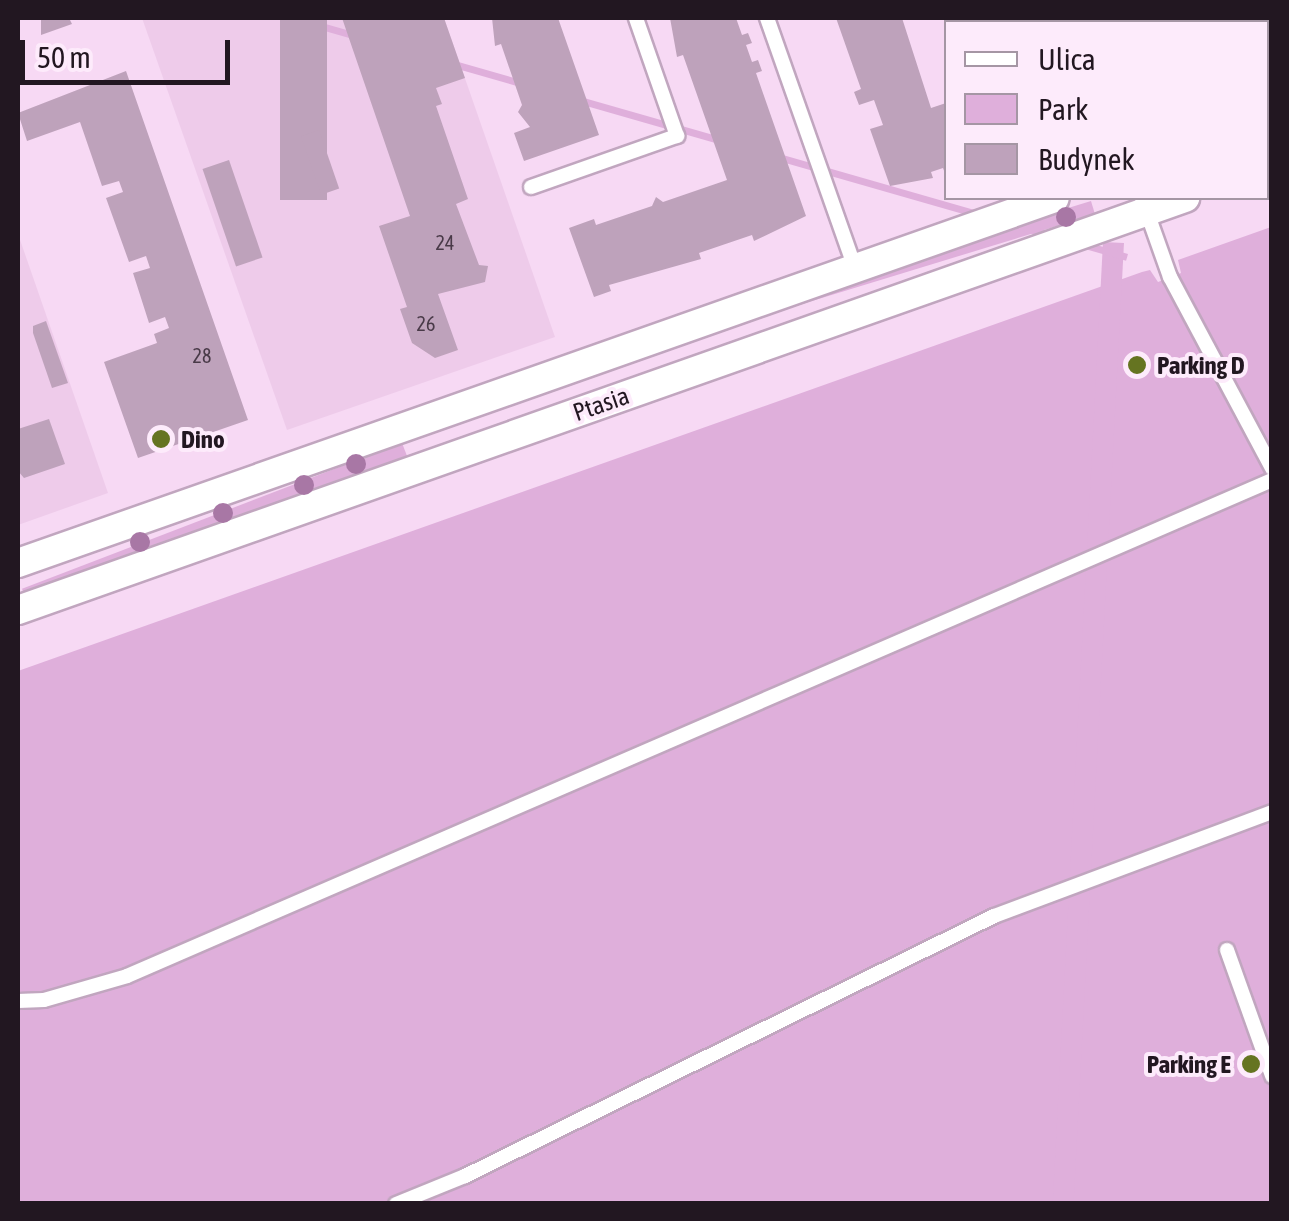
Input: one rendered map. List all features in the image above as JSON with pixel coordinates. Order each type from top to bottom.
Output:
[{"type":"street","name":"Ptasia","points":[[18,563],[1049,200]]},
{"type":"street","name":"Ptasia","points":[[18,610],[1144,204],[1171,200]]},
{"type":"lane","points":[[530,187],[677,136],[636,18]]},
{"type":"lane","points":[[767,18],[855,268]]},
{"type":"lane","points":[[1144,204],[1170,277],[1272,468]]},
{"type":"lane","points":[[18,1000],[44,1000],[127,976],[1272,480]]},
{"type":"lane","points":[[396,1204],[994,916],[1272,812]]},
{"type":"lane","points":[[1227,950],[1272,1076]]},
{"type":"shaded area","points":[[142,18],[444,18],[555,337],[287,430]]},
{"type":"shaded area","points":[[18,234],[108,493],[18,525]]},
{"type":"green space","points":[[280,18],[305,18],[1128,254],[1126,261]]},
{"type":"green space","points":[[1091,201],[1095,214],[447,413],[443,399]]},
{"type":"green space","points":[[1271,227],[1271,1203],[18,1203],[18,671],[1142,272],[1150,270],[1158,282],[1181,273],[1178,260]]},
{"type":"green space","points":[[1103,242],[1124,243],[1074,1204],[1053,1204]]},
{"type":"green space","points":[[402,443],[407,456],[27,602],[22,589]]},
{"type":"building","points":[[41,18],[69,18],[72,24],[41,35]]},
{"type":"building","points":[[280,18],[327,18],[327,200],[280,200]]},
{"type":"building","points":[[342,18],[444,18],[465,78],[436,88],[442,104],[436,106],[468,199],[456,204],[479,265],[488,266],[485,282],[438,294],[458,350],[435,358],[412,343],[400,309],[407,307],[379,226],[410,216]]},
{"type":"building","points":[[492,18],[558,18],[599,135],[524,161],[514,133],[530,127],[518,112],[522,105],[501,44],[495,46]]},
{"type":"building","points":[[670,18],[736,18],[742,35],[748,33],[752,43],[746,45],[752,62],[758,60],[762,71],[756,73],[806,216],[754,241],[752,235],[699,253],[701,259],[609,285],[611,291],[594,297],[569,228],[594,219],[596,225],[652,206],[656,197],[663,202],[727,180],[683,55],[677,57]]},
{"type":"building","points":[[836,18],[902,18],[931,108],[944,104],[944,171],[931,172],[933,178],[890,186],[870,129],[883,125],[874,100],[859,105],[854,92],[861,89]]},
{"type":"building","points":[[1164,18],[1254,18],[1254,20]]},
{"type":"building","points":[[126,71],[248,420],[138,458],[104,362],[157,343],[154,334],[169,328],[165,317],[149,323],[133,273],[150,268],[146,256],[129,262],[106,198],[123,192],[119,181],[102,186],[80,122],[27,141],[18,113]]},
{"type":"building","points":[[319,130],[339,189],[321,195],[301,136]]},
{"type":"building","points":[[229,160],[263,257],[236,267],[203,169]]},
{"type":"building","points":[[46,321],[68,383],[52,388],[33,333],[33,326]]},
{"type":"building","points":[[49,419],[65,464],[24,478],[18,471],[18,429]]},
{"type":"place","name":"Parking D","points":[[1137,365]]},
{"type":"place","name":"Dino","points":[[161,439]]},
{"type":"place","name":"Parking E","points":[[1251,1064]]}]
